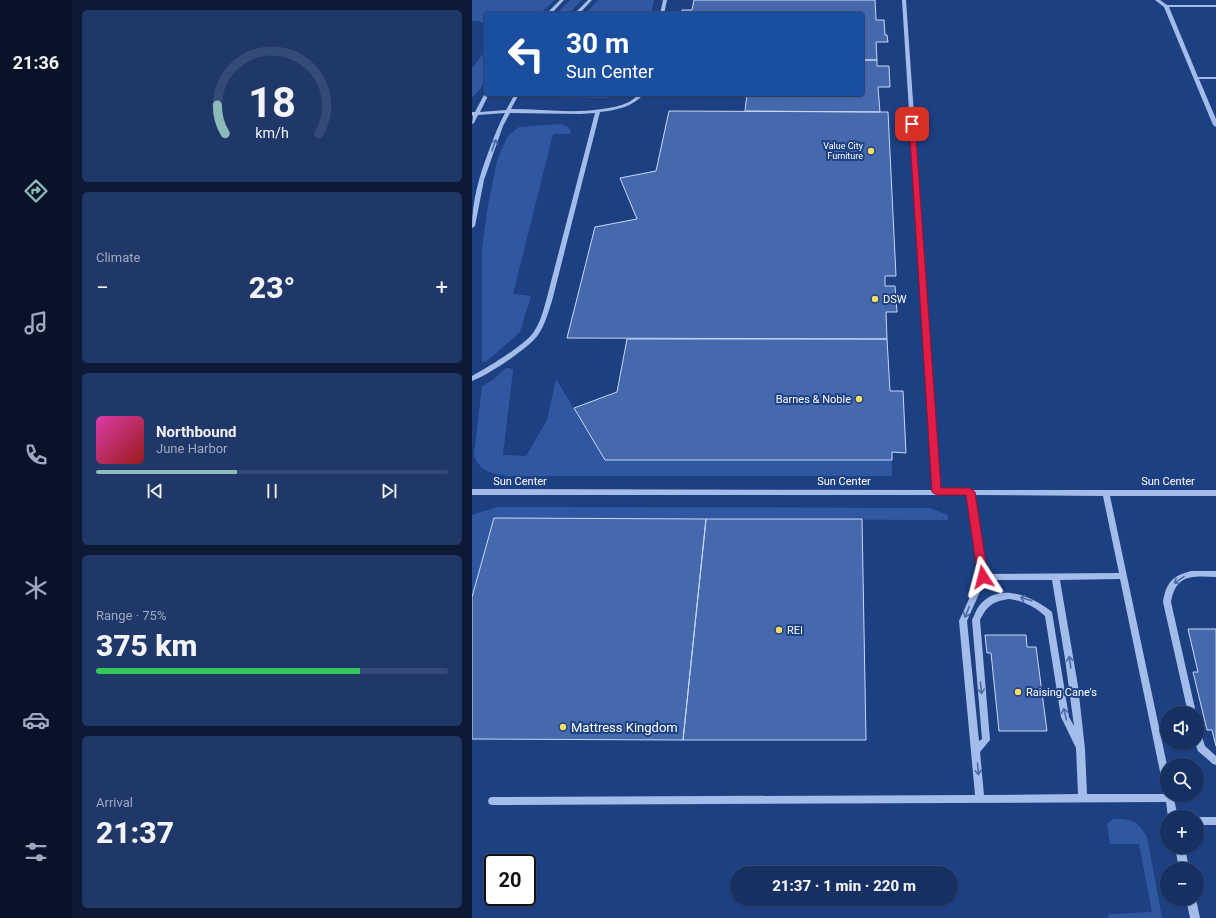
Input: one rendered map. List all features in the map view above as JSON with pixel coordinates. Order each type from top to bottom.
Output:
[{"type":"street","points":[[550,12],[562,0]]},
{"type":"street","points":[[578,12],[590,0]]},
{"type":"street","points":[[663,12],[666,0]]},
{"type":"street","points":[[904,0],[937,492]]},
{"type":"street","points":[[1157,0],[1166,6],[1216,125]]},
{"type":"street","points":[[1166,6],[1216,6]]},
{"type":"street","points":[[1197,78],[1216,78]]},
{"type":"street","points":[[472,122],[474,114],[485,96]]},
{"type":"street","points":[[472,226],[481,180],[500,126],[516,96]]},
{"type":"street","points":[[474,114],[509,110],[598,112],[624,106],[633,102],[640,96]]},
{"type":"street","points":[[472,379],[486,372],[532,338],[542,323],[598,112]]},
{"type":"street","name":"Sun Center","points":[[472,492],[1216,493]]},
{"type":"street","points":[[970,492],[983,577],[963,621],[973,728],[977,749],[980,798]]},
{"type":"street","points":[[1106,492],[1161,758]]},
{"type":"street","points":[[1190,706],[1167,602],[1168,596],[1172,585],[1180,578],[1197,574],[1216,574]]},
{"type":"street","points":[[1055,576],[1065,630],[1081,749],[1083,798]]},
{"type":"street","points":[[983,577],[1123,576]]},
{"type":"street","points":[[977,749],[986,740],[976,620],[979,610],[992,598],[1005,596],[1019,597],[1032,601],[1050,614],[1065,717],[1081,749]]},
{"type":"street","points":[[1203,750],[1216,761]]},
{"type":"street","points":[[492,801],[1083,798],[1160,796]]},
{"type":"street","points":[[1204,821],[1216,821]]},
{"type":"street","points":[[1191,906],[1194,918]]},
{"type":"shaded area","points":[[472,0],[555,0],[541,12],[484,12],[484,24],[479,21],[472,21]]},
{"type":"shaded area","points":[[570,0],[582,0],[570,12],[558,12]]},
{"type":"shaded area","points":[[598,0],[654,0],[651,12],[587,12]]},
{"type":"shaded area","points":[[484,53],[484,79],[481,88],[472,97],[472,68]]},
{"type":"shaded area","points":[[537,96],[614,96],[608,98]]},
{"type":"shaded area","points":[[560,124],[571,130],[570,134],[553,134],[513,294],[531,296],[520,332],[486,362],[482,361],[482,249],[488,205],[497,161],[507,137],[519,127]]},
{"type":"shaded area","points":[[506,368],[513,370],[503,455],[526,456],[547,420],[556,379],[605,460],[892,460],[892,476],[509,476],[492,473],[483,469],[474,455],[482,386],[493,380]]},
{"type":"shaded area","points":[[497,507],[930,508],[948,515],[948,520],[706,519],[472,597],[472,515]]},
{"type":"shaded area","points":[[1113,819],[1125,819],[1137,824],[1147,837],[1162,918],[1107,918],[1110,914],[1152,912],[1139,844],[1110,844],[1107,824]]},
{"type":"building","points":[[694,0],[875,0],[876,20],[884,20],[885,35],[887,35],[888,42],[876,42],[877,60],[864,60],[864,12],[682,12],[682,10],[692,10]]},
{"type":"building","points":[[864,60],[877,60],[877,66],[889,66],[890,87],[878,87],[880,112],[745,111],[747,96],[864,96]]},
{"type":"building","points":[[669,111],[888,112],[896,276],[885,276],[885,286],[895,286],[897,312],[886,312],[887,339],[567,338],[595,227],[637,219],[620,178],[656,171]]},
{"type":"building","points":[[627,339],[887,339],[890,391],[903,391],[906,453],[892,452],[892,460],[605,460],[574,408],[617,392]]},
{"type":"building","points":[[494,518],[706,519],[683,740],[472,739],[472,597]]},
{"type":"building","name":"REI","points":[[706,519],[862,519],[866,740],[683,740]]},
{"type":"building","points":[[1188,629],[1216,629],[1216,746],[1212,730],[1207,730],[1204,718],[1204,706],[1201,706],[1193,672],[1198,672]]},
{"type":"building","name":"Raising Cane's","points":[[985,635],[1026,635],[1027,647],[1036,647],[1047,731],[999,731],[991,653],[987,653]]},
{"type":"place","name":"Value City Furniture","points":[[871,151]]},
{"type":"place","name":"DSW","points":[[875,299]]},
{"type":"place","name":"Barnes & Noble","points":[[859,399]]},
{"type":"place","name":"REI","points":[[779,630]]},
{"type":"place","name":"Raising Cane's","points":[[1018,692]]},
{"type":"place","name":"Mattress Kingdom","points":[[563,727]]},
{"type":"route","points":[[912,124],[937,492],[970,492],[983,577]]}]
